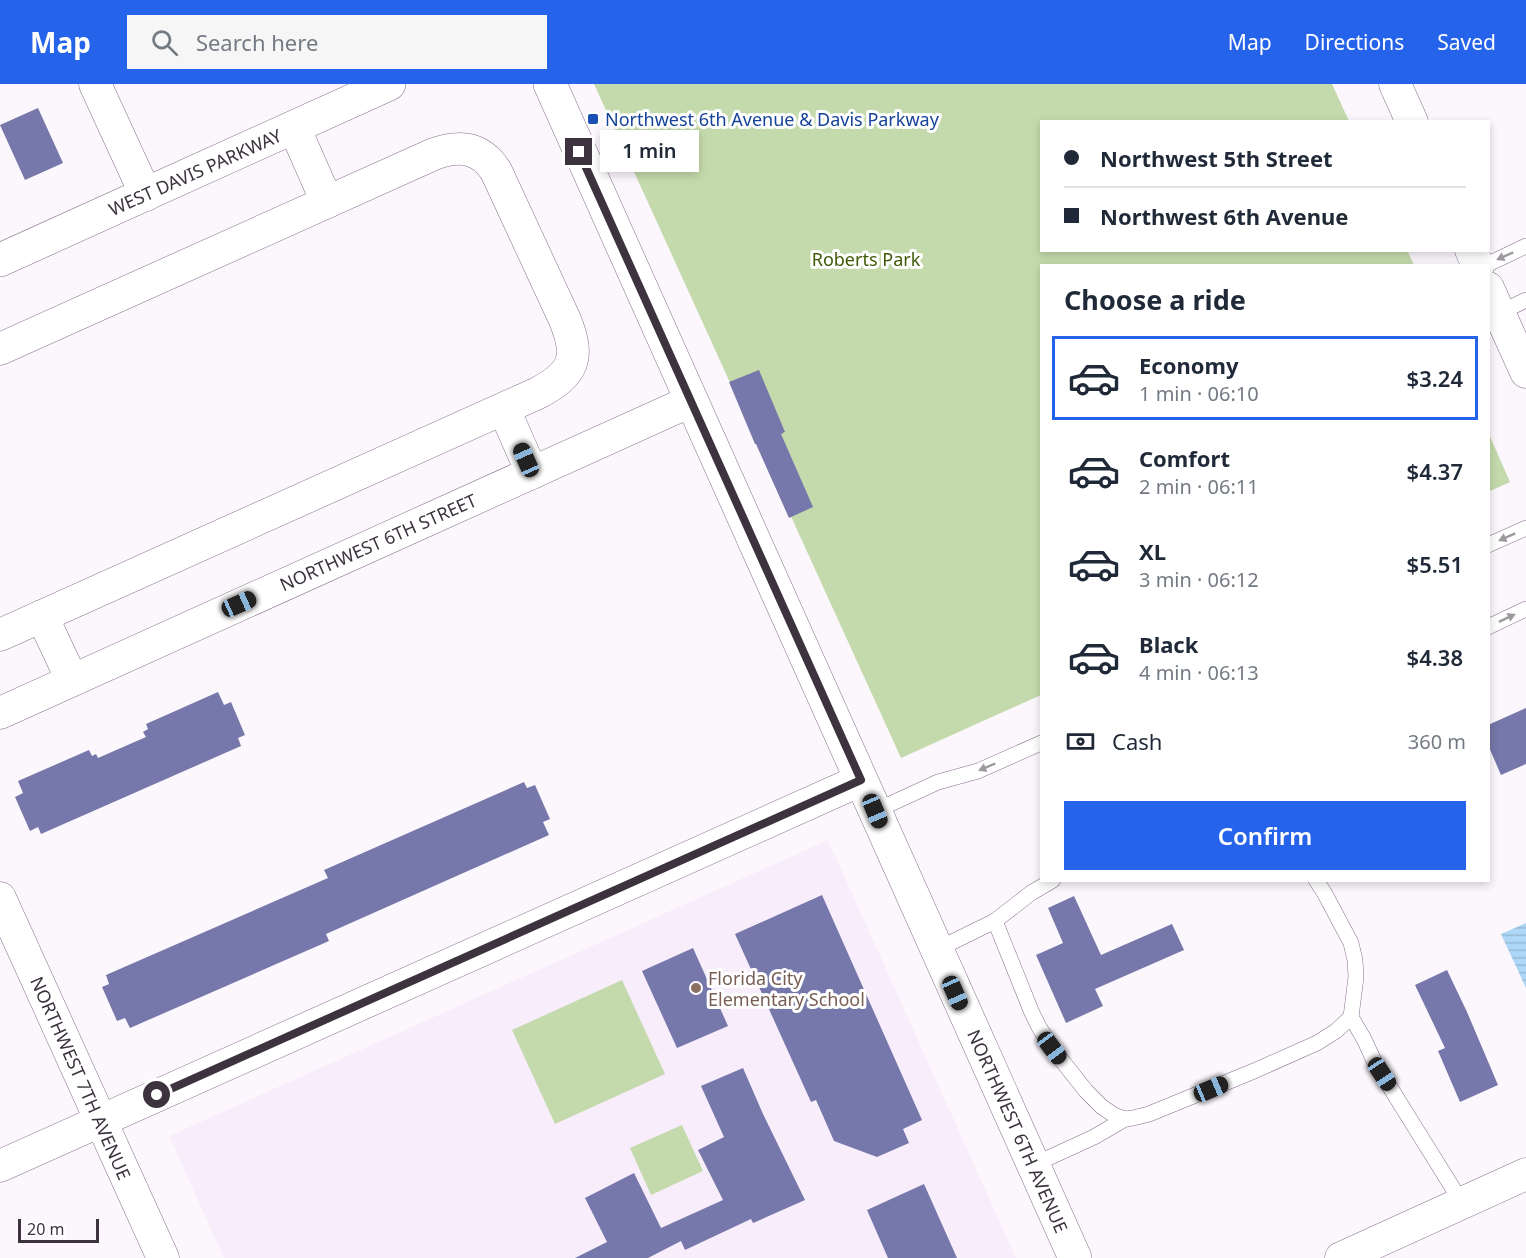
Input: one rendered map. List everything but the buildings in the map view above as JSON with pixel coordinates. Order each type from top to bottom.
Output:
[{"type":"street","points":[[95,84],[146,195]]},
{"type":"street","name":"WEST DAVIS PARKWAY","points":[[0,260],[389,84]]},
{"type":"street","name":"NORTHWEST 6TH AVENUE","points":[[550,84],[1075,1258]]},
{"type":"street","points":[[1395,84],[1411,120]]},
{"type":"street","points":[[294,127],[327,201]]},
{"type":"street","points":[[0,349],[434,153],[458,148],[472,150],[491,164],[565,320],[573,344],[573,356],[569,369],[553,385],[0,635]]},
{"type":"street","points":[[1504,300],[1526,372]]},
{"type":"street","name":"NORTHWEST 6TH STREET","points":[[0,712],[691,401]]},
{"type":"street","points":[[504,409],[532,472]]},
{"type":"street","points":[[42,616],[72,680]]},
{"type":"street","points":[[0,1166],[861,780]]},
{"type":"street","name":"NORTHWEST 7TH AVENUE","points":[[0,898],[163,1258]]},
{"type":"street","points":[[1341,1258],[1526,1174]]},
{"type":"lane","points":[[1488,264],[1526,246]]},
{"type":"lane","points":[[1490,544],[1526,528]]},
{"type":"lane","points":[[1490,626],[1526,609]]},
{"type":"lane","points":[[875,811],[938,782],[978,771],[1040,743]]},
{"type":"lane","points":[[936,950],[995,921],[1030,893],[1049,882]]},
{"type":"lane","points":[[1033,1165],[1094,1137],[1125,1119],[1168,1107],[1317,1043],[1336,1031],[1351,1017],[1355,960],[1351,943],[1317,882]]},
{"type":"lane","points":[[995,921],[1032,1012],[1052,1048],[1086,1091],[1102,1107],[1125,1119]]},
{"type":"lane","points":[[1351,1017],[1375,1064],[1462,1203]]},
{"type":"shaded area","name":"Florida City Elementary School","points":[[828,840],[1016,1258],[224,1258],[169,1136]]},
{"type":"green space","name":"Roberts Park","points":[[594,84],[1332,84],[1349,120],[1040,120],[1040,252],[1408,252],[1414,264],[1040,264],[1040,695],[901,758]]},
{"type":"green space","points":[[1490,437],[1510,482],[1490,491]]},
{"type":"green space","points":[[622,980],[665,1074],[555,1124],[512,1030]]},
{"type":"green space","points":[[682,1125],[703,1171],[651,1195],[630,1148]]},
{"type":"water","points":[[1526,923],[1526,988],[1501,934]]},
{"type":"place","name":"Northwest 6th Avenue & Davis Parkway","points":[[593,119]]},
{"type":"place","name":"Florida City Elementary School","points":[[696,988]]},
{"type":"route","points":[[157,1095],[861,780],[579,152]]}]
